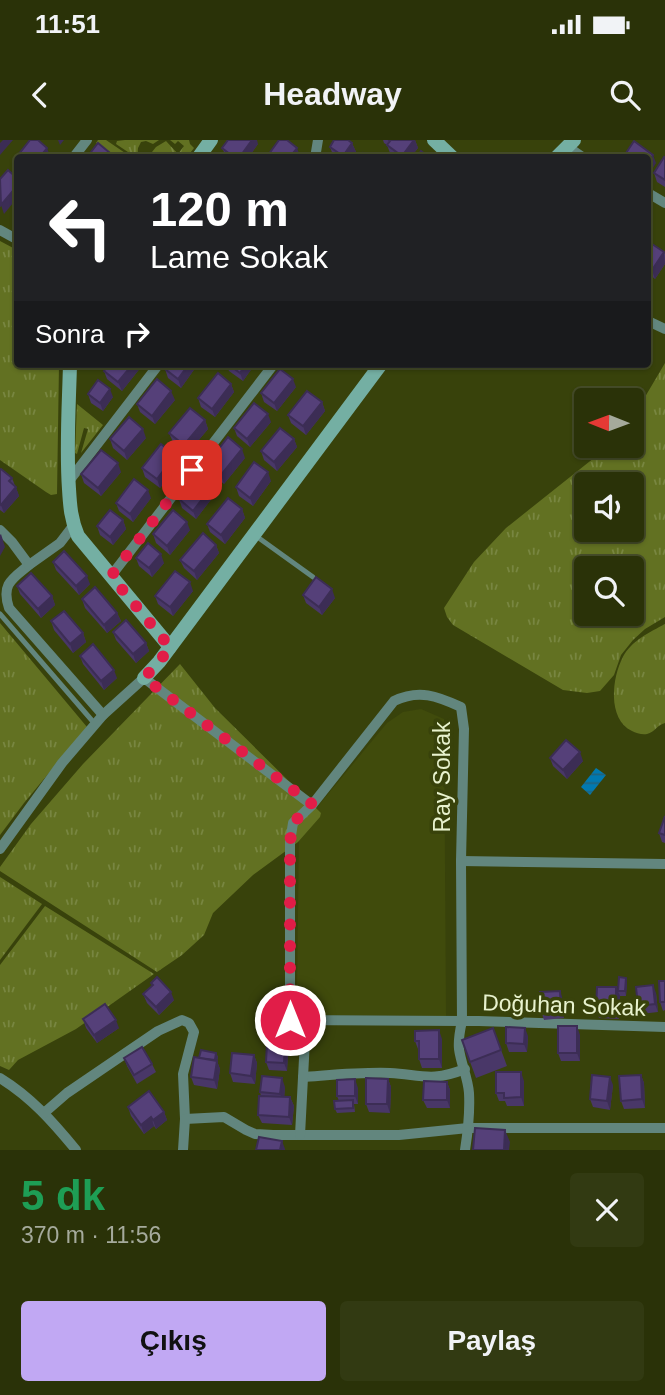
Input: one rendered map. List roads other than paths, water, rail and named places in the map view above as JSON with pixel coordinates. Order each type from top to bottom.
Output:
[{"type":"street","points":[[76,154],[87,140]]},
{"type":"street","points":[[433,140],[449,154]]},
{"type":"street","points":[[69,368],[68,481],[73,526],[78,536],[170,647]]},
{"type":"street","points":[[68,481],[156,368]]},
{"type":"street","points":[[111,576],[271,368]]},
{"type":"street","points":[[0,849],[62,763],[95,724],[159,662],[375,368]]},
{"type":"street","points":[[73,526],[60,543],[10,581],[5,598],[9,608],[103,715]]},
{"type":"street","points":[[0,530],[29,565]]},
{"type":"street","points":[[144,678],[312,804]]},
{"type":"street","name":"Ray Sokak","points":[[290,1020],[290,842],[293,823],[312,804],[394,701],[407,695],[427,695],[461,707],[464,729],[462,1021],[458,1044],[469,1093],[465,1150]]},
{"type":"street","points":[[461,861],[665,864]]},
{"type":"street","points":[[44,1113],[67,1093],[158,1031],[182,1020],[189,1023],[194,1032],[183,1074],[183,1150]]},
{"type":"street","name":"Doğuhan Sokak","points":[[290,1020],[462,1021],[665,1027]]},
{"type":"street","points":[[300,1135],[306,1020]]},
{"type":"street","points":[[303,1077],[391,1073],[429,1078],[443,1077],[465,1069]]},
{"type":"street","points":[[0,1078],[44,1113],[76,1150]]},
{"type":"street","points":[[184,1119],[218,1116],[255,1134],[300,1135],[399,1135],[468,1128],[665,1128]]},
{"type":"lane","points":[[254,536],[313,578]]},
{"type":"lane","points":[[0,614],[95,724]]},
{"type":"water","points":[[596,768],[606,775],[590,795],[581,787]]}]
